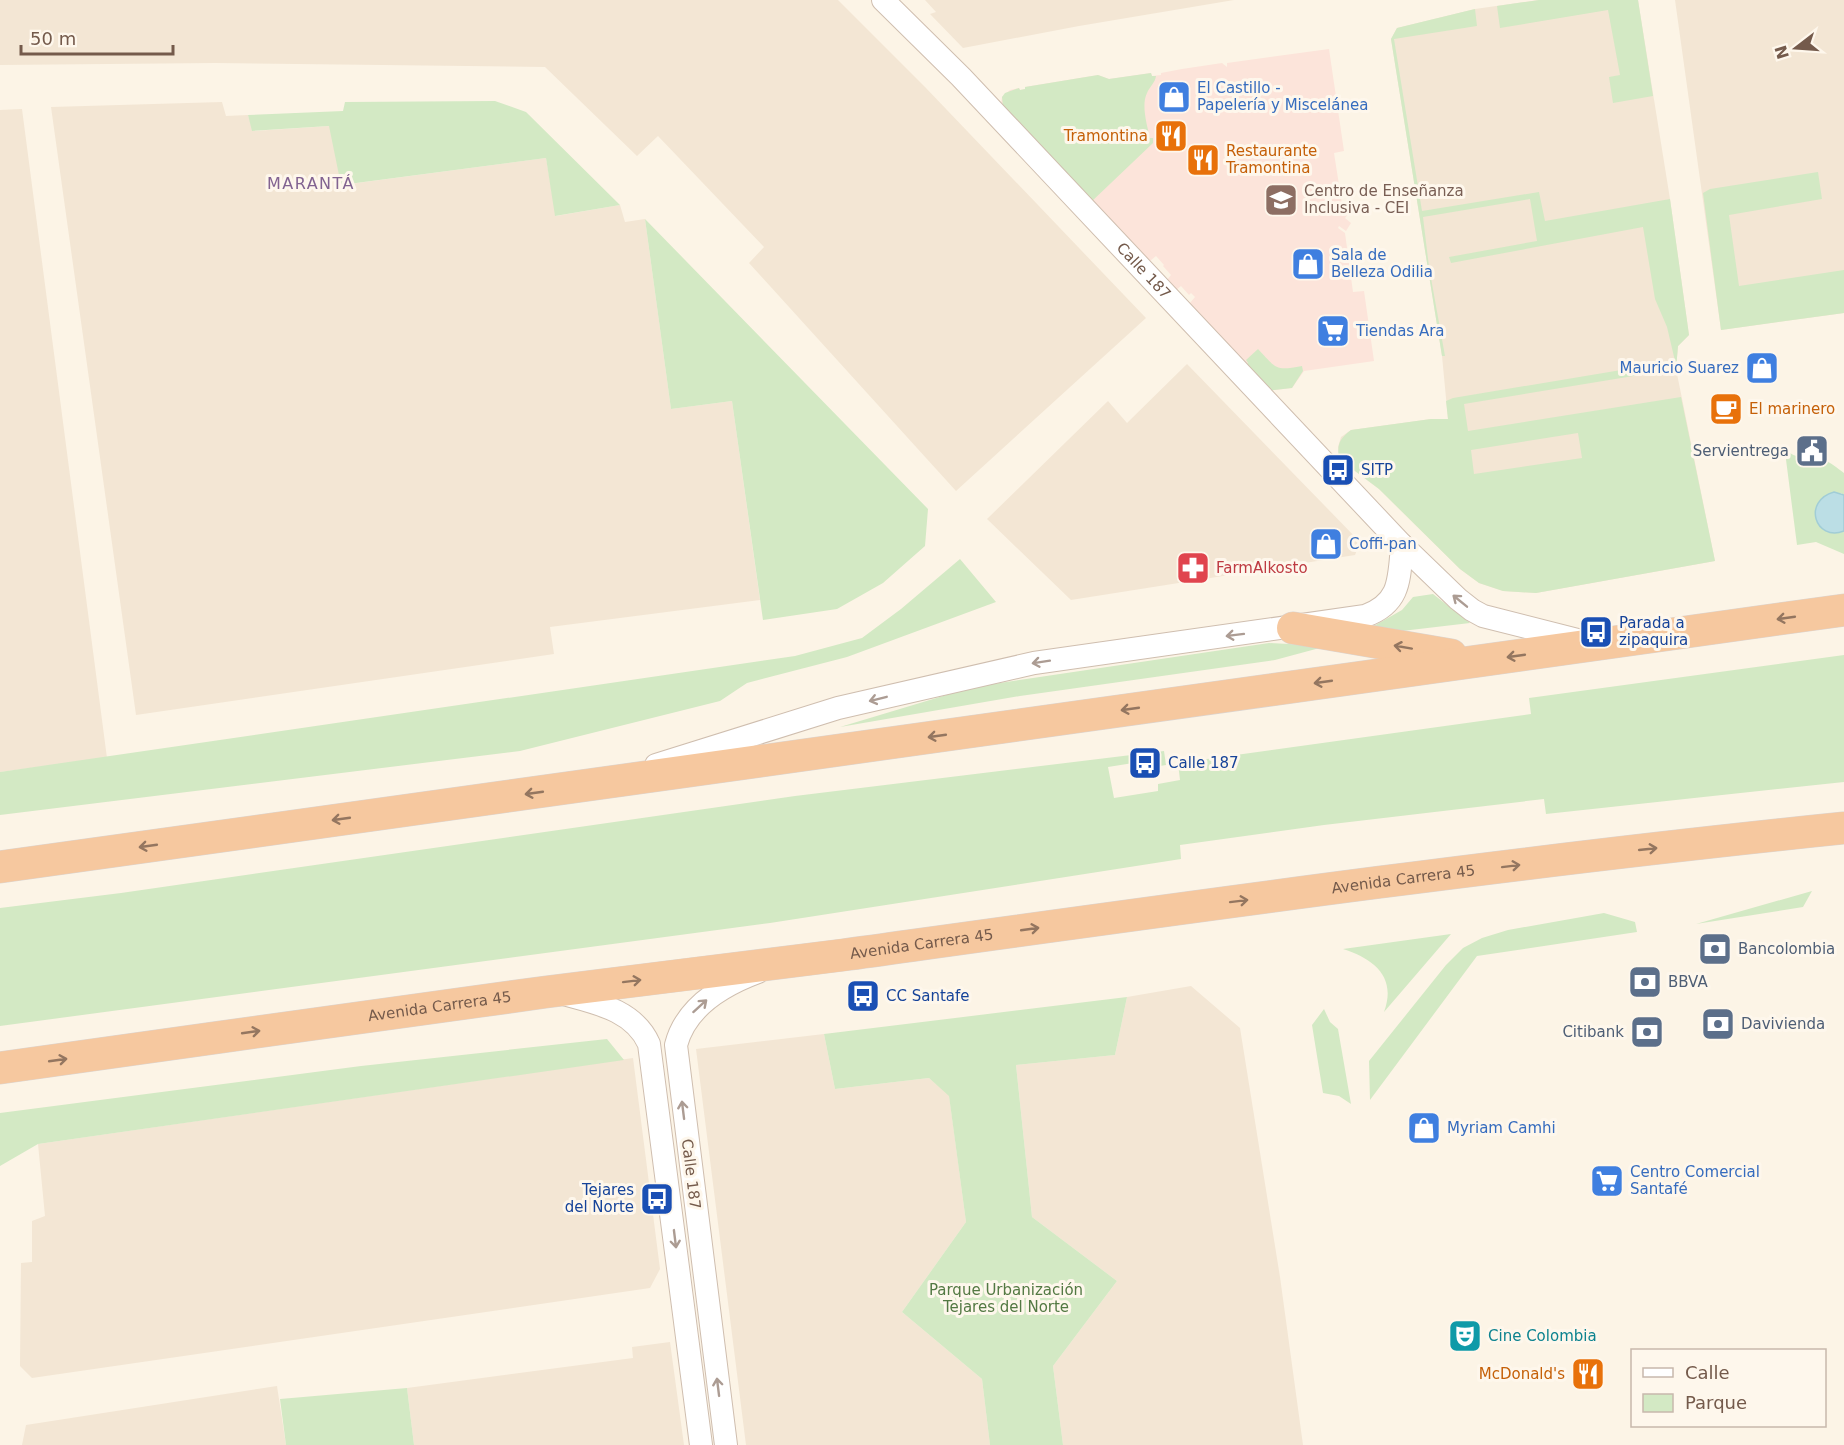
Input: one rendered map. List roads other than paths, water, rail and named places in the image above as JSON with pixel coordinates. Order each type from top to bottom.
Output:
[{"type":"highway","points":[[0,867],[1844,610]]},
{"type":"highway","points":[[1293,628],[1482,660]]},
{"type":"highway","name":"Avenida Carrera 45","points":[[0,1068],[554,991],[785,963],[1181,908],[1589,856],[1836,830]]},
{"type":"street","name":"Calle 187","points":[[884,0],[961,77],[1402,545],[1458,599],[1483,616],[1595,645]]},
{"type":"street","points":[[592,784],[838,708],[951,681],[1034,663],[1365,616],[1377,612],[1395,594],[1402,545]]},
{"type":"street","name":"Calle 187","points":[[726,1445],[676,1044],[683,1025],[712,995],[736,982],[785,963]]},
{"type":"street","name":"Calle 187","points":[[554,991],[603,1005],[633,1021],[644,1032],[649,1044],[701,1445]]},
{"type":"water","points":[[1834,492],[1844,495],[1844,531],[1834,533],[1820,526],[1815,511],[1818,503],[1824,497]]},
{"type":"place","name":"El Castillo - Papelería y Miscelánea","points":[[1174,97]]},
{"type":"place","name":"Tramontina","points":[[1171,136]]},
{"type":"place","name":"Restaurante Tramontina","points":[[1203,160]]},
{"type":"place","name":"Centro de Enseñanza Inclusiva - CEI","points":[[1281,200]]},
{"type":"place","name":"Sala de Belleza Odilia","points":[[1308,264]]},
{"type":"place","name":"Tiendas Ara","points":[[1333,331]]},
{"type":"place","name":"Mauricio Suarez","points":[[1762,368]]},
{"type":"place","name":"El marinero","points":[[1726,409]]},
{"type":"place","name":"Servientrega","points":[[1812,451]]},
{"type":"place","name":"SITP","points":[[1338,470]]},
{"type":"place","name":"Coffi-pan","points":[[1326,544]]},
{"type":"place","name":"FarmAlkosto","points":[[1193,568]]},
{"type":"place","name":"Parada a zipaquira","points":[[1596,632]]},
{"type":"place","name":"Calle 187","points":[[1145,763]]},
{"type":"place","name":"Bancolombia","points":[[1715,949]]},
{"type":"place","name":"BBVA","points":[[1645,982]]},
{"type":"place","name":"CC Santafe","points":[[863,996]]},
{"type":"place","name":"Davivienda","points":[[1718,1024]]},
{"type":"place","name":"Citibank","points":[[1647,1032]]},
{"type":"place","name":"Myriam Camhi","points":[[1424,1128]]},
{"type":"place","name":"Centro Comercial Santafé","points":[[1607,1181]]},
{"type":"place","name":"Tejares del Norte","points":[[657,1199]]},
{"type":"place","name":"Cine Colombia","points":[[1465,1336]]},
{"type":"place","name":"McDonald's","points":[[1588,1374]]},
{"type":"district","name":"MARANTÁ","points":[[311,183]]},
{"type":"park label","name":"Parque Urbanización Tejares del Norte","points":[[1006,1298]]}]
